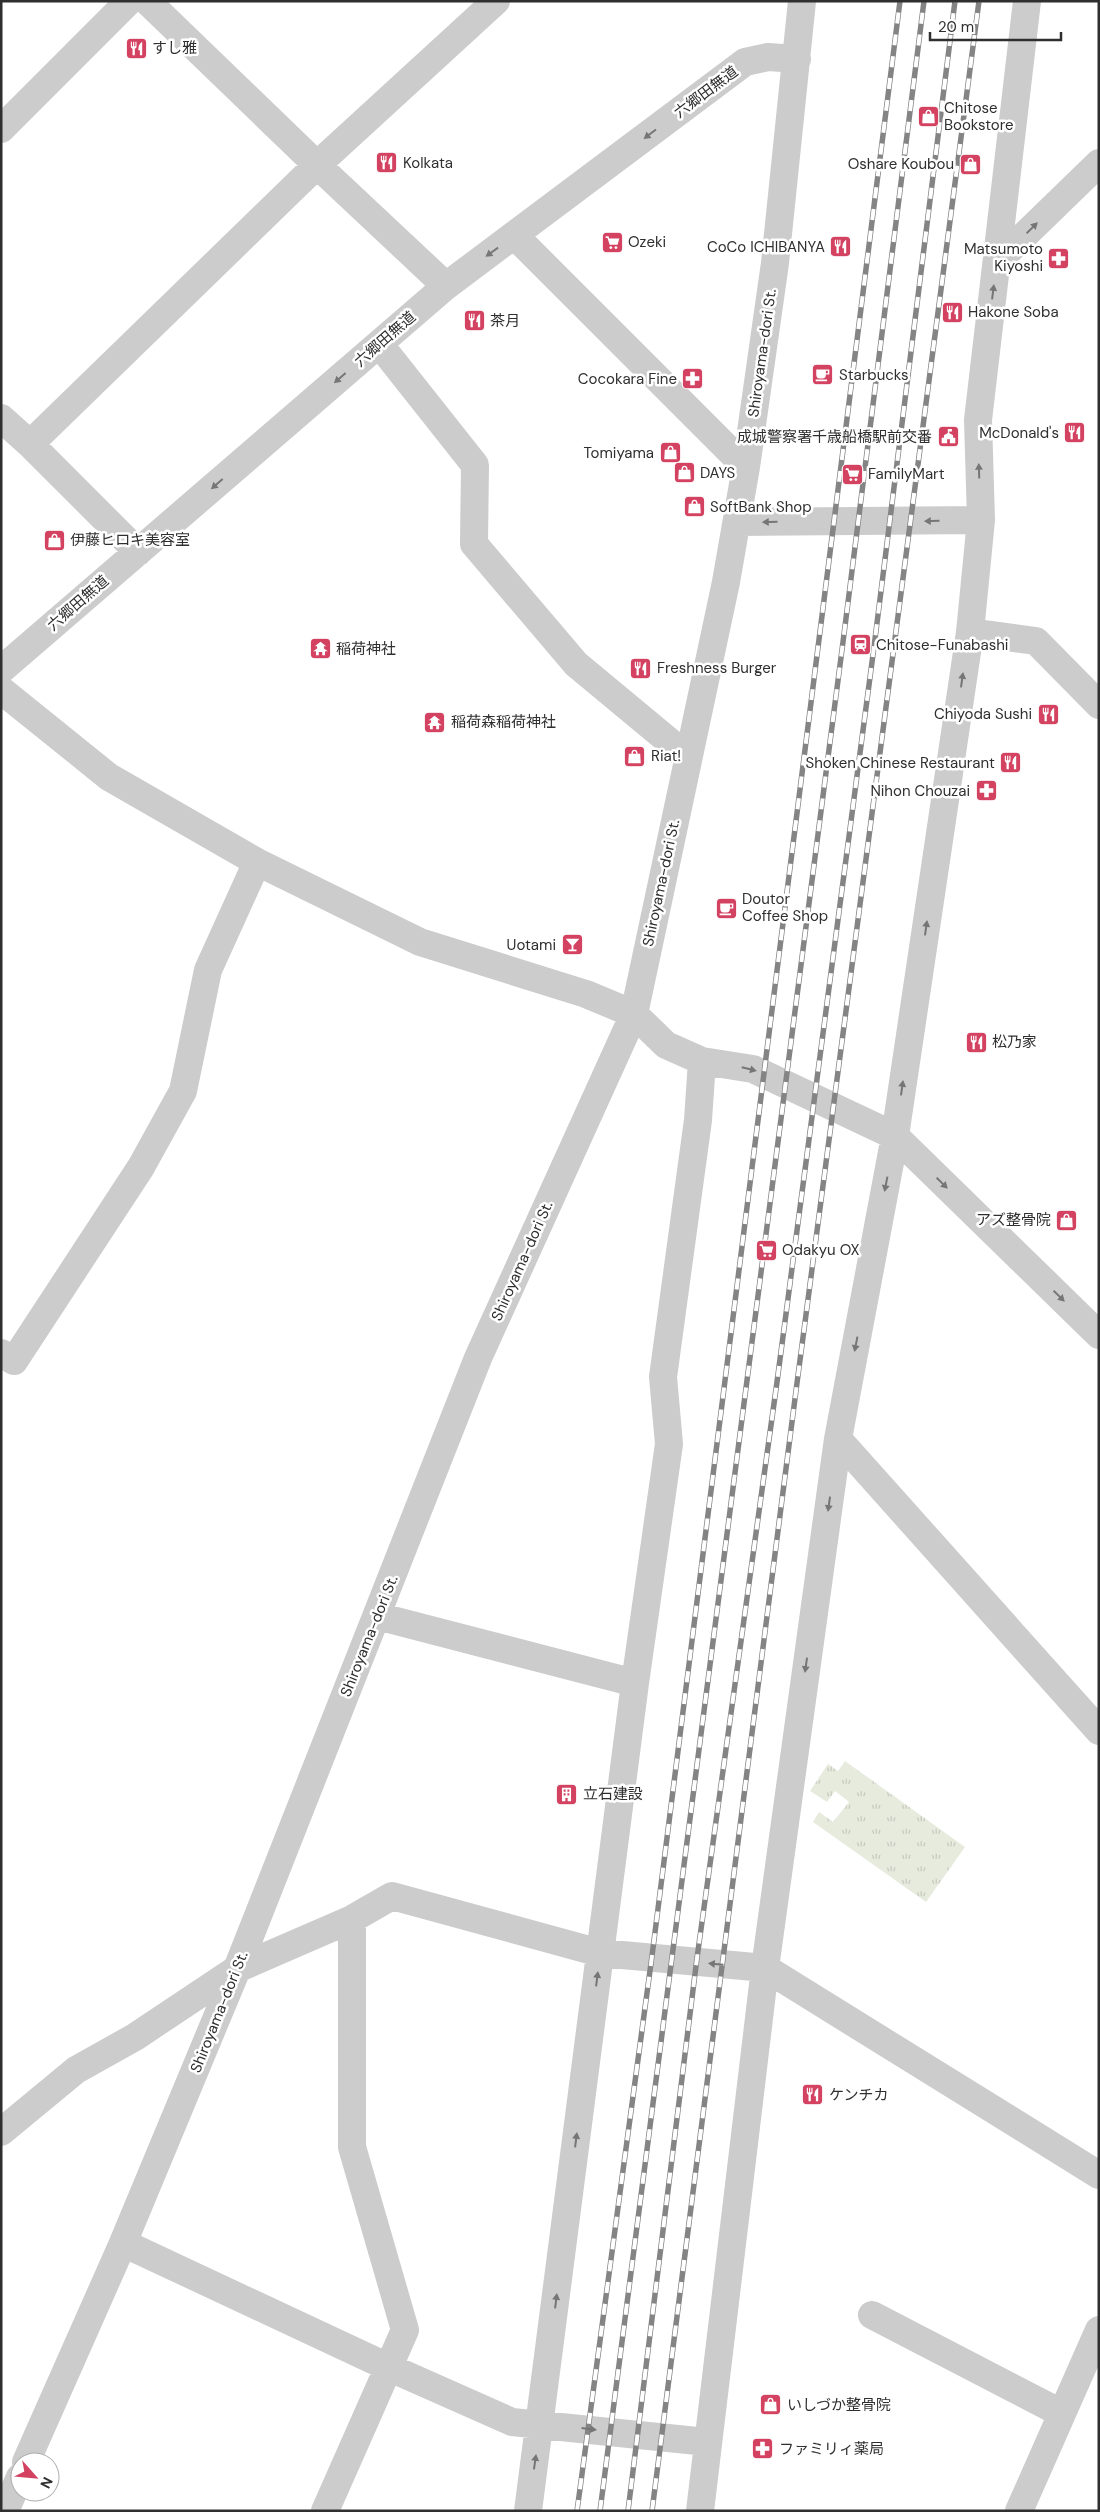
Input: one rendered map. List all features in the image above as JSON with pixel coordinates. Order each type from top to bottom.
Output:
[{"type":"street","points":[[1,129],[130,1]]},
{"type":"street","points":[[147,1],[446,286]]},
{"type":"street","points":[[30,444],[317,165],[496,1]]},
{"type":"street","name":"Shiroyama-dori St.","points":[[30,2452],[123,2243],[237,1968],[478,1358],[634,1014],[726,582],[746,467],[775,263],[802,1]]},
{"type":"street","points":[[700,2511],[765,1968],[838,1439],[895,1136],[970,632],[981,520],[978,420],[1027,1]]},
{"type":"street","name":"六郷田無道","points":[[1,670],[380,345],[446,286],[745,62],[768,57],[797,59]]},
{"type":"street","points":[[997,262],[1099,163]]},
{"type":"street","points":[[515,236],[746,467]]},
{"type":"street","points":[[380,345],[475,465],[474,544],[576,664],[688,757]]},
{"type":"street","points":[[1,418],[30,444],[138,552]]},
{"type":"street","points":[[736,522],[981,520]]},
{"type":"street","points":[[970,632],[1036,641],[1099,705]]},
{"type":"street","points":[[1,690],[109,777],[256,862],[420,942],[586,994],[634,1014],[666,1045],[702,1061],[753,1069],[895,1136],[1099,1335]]},
{"type":"street","points":[[1,1353],[14,1361],[141,1167],[183,1091],[208,970],[256,862]]},
{"type":"street","points":[[528,2511],[635,1684],[669,1444],[663,1377],[698,1120],[702,1061]]},
{"type":"street","points":[[838,1439],[1099,1731]]},
{"type":"street","points":[[377,1616],[635,1684]]},
{"type":"street","points":[[1,2132],[76,2070],[136,2038],[237,1968],[352,1919],[392,1896],[600,1953],[765,1968],[1099,2175]]},
{"type":"street","points":[[324,2511],[405,2330],[352,2147],[352,1919]]},
{"type":"street","points":[[123,2243],[388,2368],[512,2422],[540,2423],[707,2442]]},
{"type":"street","points":[[872,2315],[1060,2413]]},
{"type":"street","points":[[1019,2511],[1060,2413],[1099,2330]]},
{"type":"green space","points":[[845,1761],[965,1847],[926,1902],[813,1822],[819,1812],[833,1822],[849,1802],[835,1791],[827,1802],[810,1791],[828,1764],[838,1771]]},
{"type":"railway","points":[[577,2511],[652,1956],[900,1]]},
{"type":"railway","points":[[600,2511],[843,642],[924,1]]},
{"type":"railway","points":[[628,2511],[697,1958],[777,1382],[874,647],[955,1]]},
{"type":"railway","points":[[652,2511],[797,1383],[979,1]]},
{"type":"place","name":"すし雅","points":[[136,48]]},
{"type":"place","name":"Chitose Bookstore","points":[[928,117]]},
{"type":"place","name":"Kolkata","points":[[387,163]]},
{"type":"place","name":"Oshare Koubou","points":[[970,164]]},
{"type":"place","name":"Ozeki","points":[[612,242]]},
{"type":"place","name":"CoCo ICHIBANYA","points":[[841,247]]},
{"type":"place","name":"Matsumoto Kiyoshi","points":[[1059,258]]},
{"type":"place","name":"Hakone Soba","points":[[952,312]]},
{"type":"place","name":"茶月","points":[[474,321]]},
{"type":"place","name":"Starbucks","points":[[823,375]]},
{"type":"place","name":"Cocokara Fine","points":[[693,379]]},
{"type":"place","name":"McDonald's","points":[[1075,433]]},
{"type":"place","name":"成城警察署千歳船橋駅前交番","points":[[948,437]]},
{"type":"place","name":"Tomiyama","points":[[670,453]]},
{"type":"place","name":"DAYS","points":[[684,473]]},
{"type":"place","name":"FamilyMart","points":[[852,474]]},
{"type":"place","name":"SoftBank Shop","points":[[694,507]]},
{"type":"place","name":"伊藤ヒロキ美容室","points":[[54,540]]},
{"type":"place","name":"Chitose-Funabashi","points":[[860,645]]},
{"type":"place","name":"稲荷神社","points":[[320,649]]},
{"type":"place","name":"Freshness Burger","points":[[641,668]]},
{"type":"place","name":"Chiyoda Sushi","points":[[1048,714]]},
{"type":"place","name":"稲荷森稲荷神社","points":[[435,722]]},
{"type":"place","name":"Riat!","points":[[635,756]]},
{"type":"place","name":"Shoken Chinese Restaurant","points":[[1011,763]]},
{"type":"place","name":"Nihon Chouzai","points":[[986,791]]},
{"type":"place","name":"Doutor Coffee Shop","points":[[726,908]]},
{"type":"place","name":"Uotami","points":[[572,945]]},
{"type":"place","name":"松乃家","points":[[976,1042]]},
{"type":"place","name":"アズ整骨院","points":[[1067,1220]]},
{"type":"place","name":"Odakyu OX","points":[[766,1250]]},
{"type":"place","name":"立石建設","points":[[567,1794]]},
{"type":"place","name":"ケンチカ","points":[[813,2095]]},
{"type":"place","name":"いしづか整骨院","points":[[771,2405]]},
{"type":"place","name":"ファミリィ薬局","points":[[763,2449]]}]
